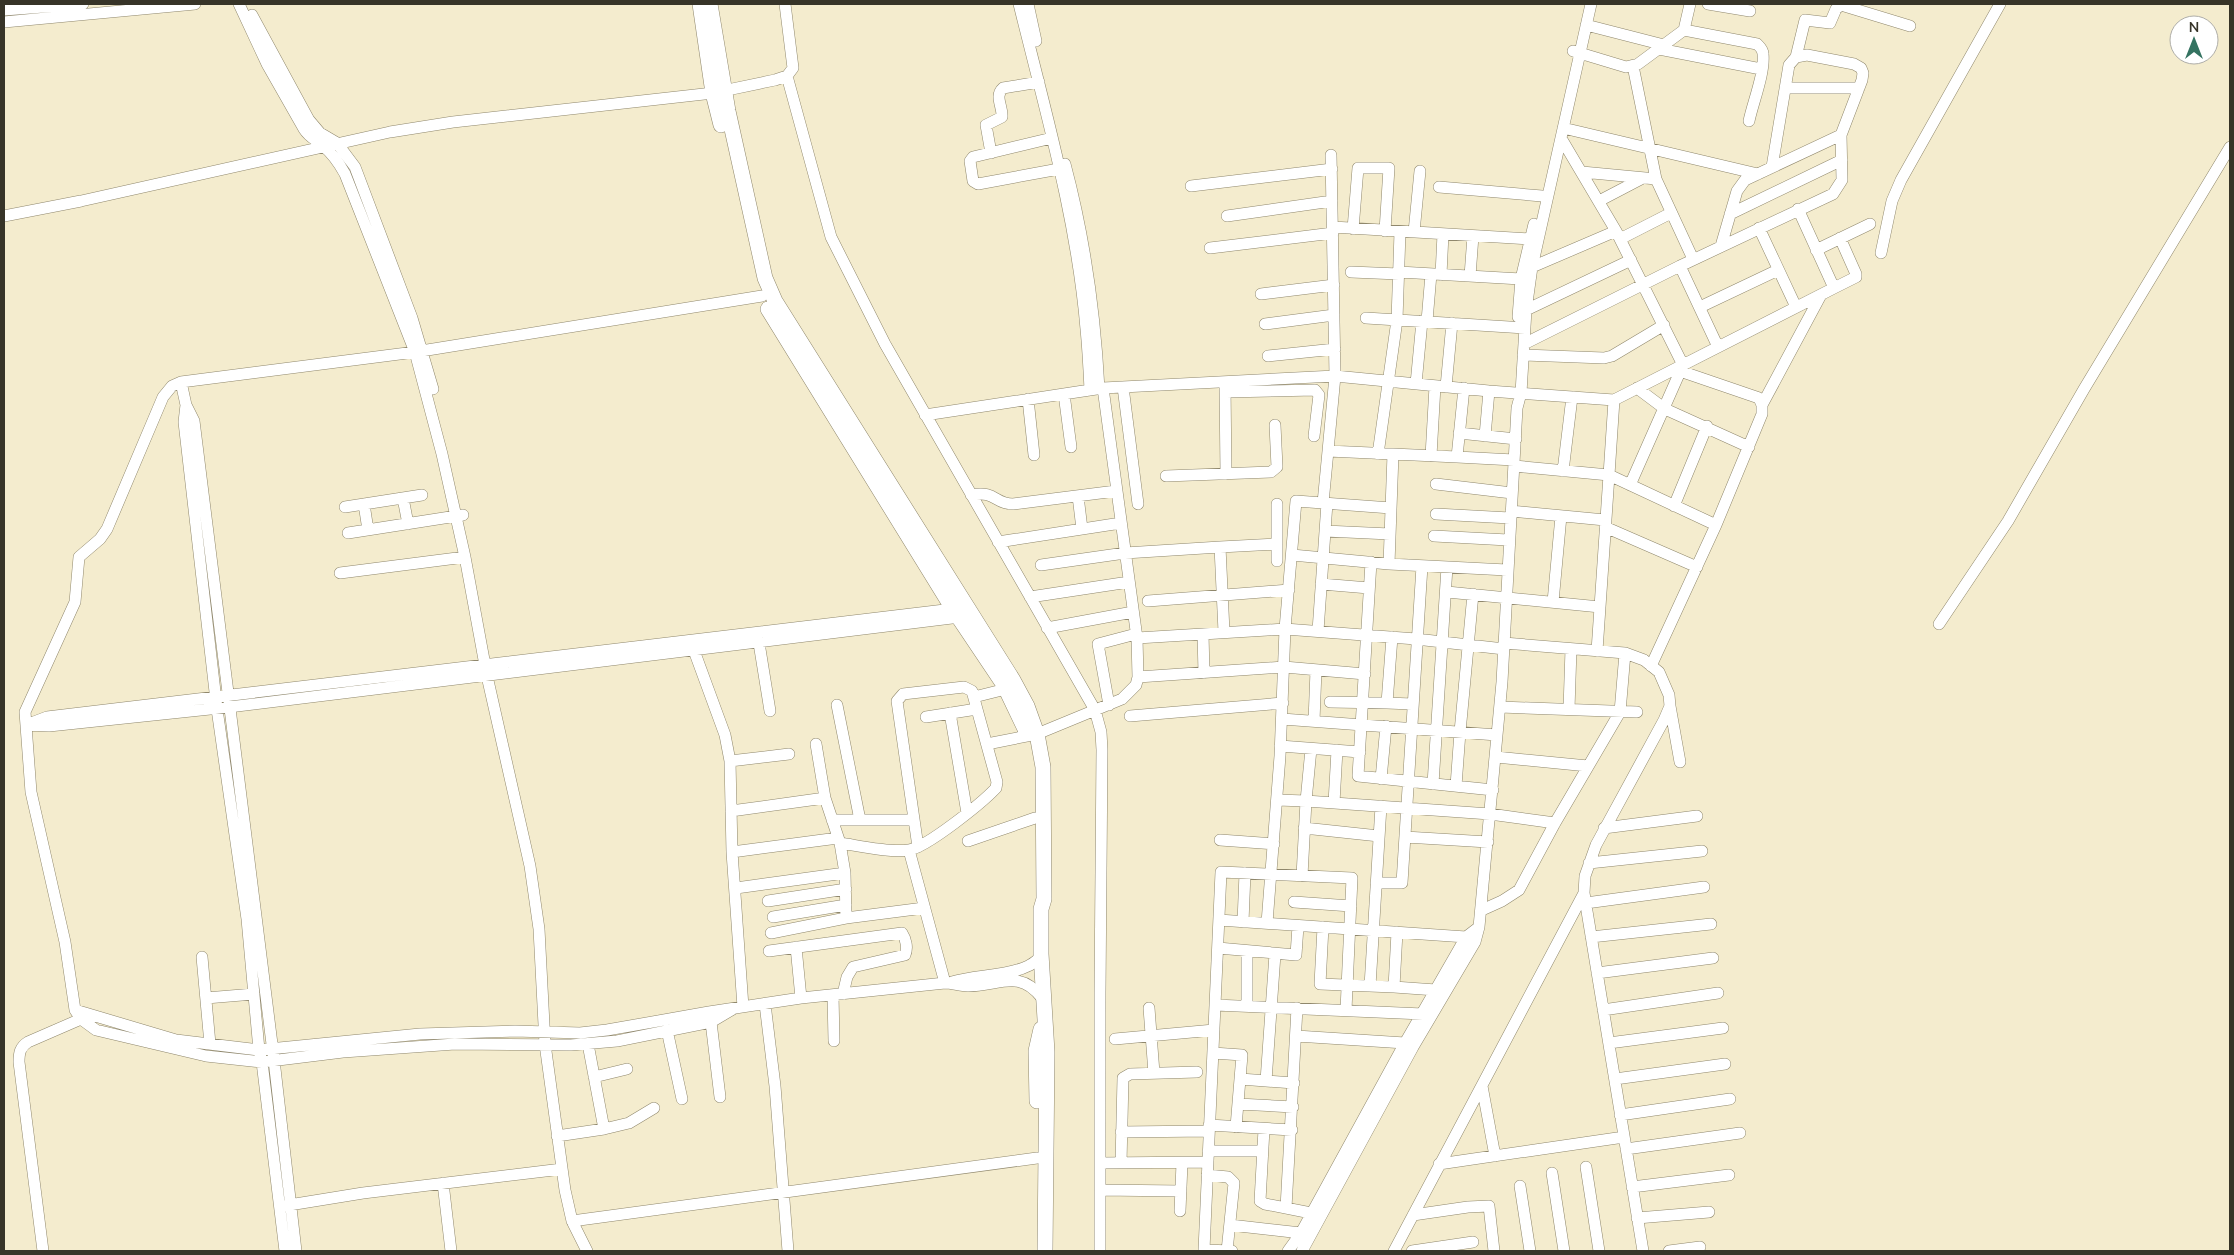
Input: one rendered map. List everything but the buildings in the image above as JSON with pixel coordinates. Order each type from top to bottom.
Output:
[{"type":"main road","points":[[700,4],[756,281],[762,296],[779,331],[1006,689],[1032,735],[1035,818],[1034,899],[1041,909]]},
{"type":"main road","points":[[710,4],[719,92],[765,278],[775,301],[1014,680],[1027,706],[1032,735],[1042,767],[1044,899],[1041,909],[1041,957],[1042,998],[1047,1052],[1046,1251]]},
{"type":"main road","points":[[1035,1251],[1037,1158],[1036,1051],[1044,1018]]},
{"type":"street","points":[[4,10],[83,4]]},
{"type":"street","points":[[4,22],[195,4]]},
{"type":"street","points":[[239,4],[267,64],[304,129],[308,135],[324,146],[339,163],[345,174],[419,351]]},
{"type":"street","points":[[246,4],[309,120],[320,132],[337,143],[355,167],[419,351],[449,451],[490,670]]},
{"type":"street","points":[[4,216],[81,201],[337,143],[453,122],[719,92],[775,80],[787,76],[794,63],[785,4]]},
{"type":"street","points":[[987,744],[1032,735],[1109,705],[1136,686],[1138,677],[1137,636],[1121,523],[1086,327],[1075,248],[1059,169],[1020,4]]},
{"type":"street","points":[[1028,4],[1056,131],[1079,216],[1096,327],[1097,389]]},
{"type":"street","points":[[1517,393],[1524,349],[1521,328],[1526,310],[1532,268],[1562,133],[1583,4]]},
{"type":"street","points":[[1302,1251],[1413,1048],[1475,942],[1479,927],[1496,758],[1504,646],[1508,540],[1516,439],[1521,328],[1521,279],[1575,52],[1586,24],[1591,4]]},
{"type":"street","points":[[1575,52],[1626,67],[1633,66],[1684,30],[1690,4]]},
{"type":"street","points":[[1708,4],[1750,11]]},
{"type":"street","points":[[1881,253],[1892,201],[1901,180],[2000,4]]},
{"type":"street","points":[[1772,166],[1789,65],[1796,57],[1805,20],[1830,23],[1836,9],[1841,5],[1910,26]]},
{"type":"street","points":[[1586,24],[1662,47],[1762,69]]},
{"type":"street","points":[[1684,30],[1757,44],[1762,48],[1764,54],[1762,69],[1748,121]]},
{"type":"street","points":[[1524,349],[1643,284],[1833,194],[1839,188],[1842,180],[1841,135],[1863,73],[1861,68],[1854,64],[1807,55],[1796,57]]},
{"type":"street","points":[[1633,66],[1656,179],[1693,260]]},
{"type":"street","points":[[787,76],[831,237],[885,344],[1048,628],[1092,711],[1101,732],[1100,1251]]},
{"type":"street","points":[[991,153],[986,125],[1002,117],[998,97],[999,92],[1003,88],[1039,82]]},
{"type":"street","points":[[1785,88],[1859,88]]},
{"type":"street","points":[[1562,133],[1758,174]]},
{"type":"street","points":[[1562,133],[1631,260],[1664,325],[1682,368],[1630,485]]},
{"type":"street","points":[[1721,246],[1740,186],[1745,180],[1841,135]]},
{"type":"street","points":[[1052,138],[973,157],[970,161],[973,181],[978,184],[1059,169]]},
{"type":"street","points":[[1939,624],[2008,521],[2084,389],[2230,147]]},
{"type":"street","points":[[1318,631],[1328,451],[1336,376],[1331,156]]},
{"type":"street","points":[[1730,214],[1842,160]]},
{"type":"street","points":[[1353,229],[1358,168],[1389,168],[1385,231]]},
{"type":"street","points":[[1191,186],[1332,169]]},
{"type":"street","points":[[1414,232],[1420,171]]},
{"type":"street","points":[[1582,172],[1656,179]]},
{"type":"street","points":[[1599,201],[1643,178]]},
{"type":"street","points":[[1439,187],[1542,196]]},
{"type":"street","points":[[1227,216],[1332,201]]},
{"type":"street","points":[[1798,209],[1834,288]]},
{"type":"street","points":[[1532,268],[1672,214]]},
{"type":"street","points":[[1816,250],[1870,224]]},
{"type":"street","points":[[1758,228],[1796,307]]},
{"type":"street","points":[[1210,248],[1333,230],[1353,229],[1530,239]]},
{"type":"street","points":[[1378,454],[1397,320],[1400,232]]},
{"type":"street","points":[[1416,384],[1424,321],[1436,274],[1443,234]]},
{"type":"street","points":[[1470,276],[1473,236]]},
{"type":"street","points":[[1225,387],[1336,376],[1489,391],[1614,400],[1682,368],[1718,346],[1856,277],[1840,238]]},
{"type":"street","points":[[1526,310],[1631,260]]},
{"type":"street","points":[[1680,266],[1718,346]]},
{"type":"street","points":[[1700,308],[1778,270]]},
{"type":"street","points":[[1351,272],[1521,279]]},
{"type":"street","points":[[1261,294],[1334,284]]},
{"type":"street","points":[[1762,405],[1821,295]]},
{"type":"street","points":[[738,1008],[711,1022],[617,1041],[588,1044],[455,1044],[270,1057],[206,1056],[96,1030],[78,1015],[65,942],[31,792],[26,707],[76,596],[79,557],[104,534],[163,397],[172,386],[181,382],[419,351],[762,296]]},
{"type":"street","points":[[1265,324],[1334,314]]},
{"type":"street","points":[[1366,318],[1521,328]]},
{"type":"street","points":[[1431,456],[1452,323]]},
{"type":"street","points":[[1524,349],[1604,358],[1612,356],[1664,325]]},
{"type":"street","points":[[1268,356],[1335,349]]},
{"type":"street","points":[[1651,666],[1716,525],[1762,414],[1762,405],[1759,398],[1682,368]]},
{"type":"street","points":[[181,382],[186,405],[184,422],[270,1057],[285,1206],[286,1251]]},
{"type":"street","points":[[925,415],[1097,389],[1123,387],[1225,387],[1318,392],[1320,395],[1314,436]]},
{"type":"street","points":[[1123,387],[1138,504]]},
{"type":"street","points":[[1225,387],[1226,474]]},
{"type":"street","points":[[1457,457],[1464,388]]},
{"type":"street","points":[[1638,388],[1665,408],[1749,447]]},
{"type":"street","points":[[1485,436],[1489,391]]},
{"type":"street","points":[[1064,394],[1071,447]]},
{"type":"street","points":[[1563,471],[1572,397]]},
{"type":"street","points":[[1028,399],[1034,455]]},
{"type":"street","points":[[1597,651],[1614,400]]},
{"type":"street","points":[[1166,476],[1271,472],[1277,467],[1275,425]]},
{"type":"street","points":[[1674,506],[1707,426]]},
{"type":"street","points":[[1459,434],[1516,439]]},
{"type":"street","points":[[1328,451],[1457,457],[1609,475],[1716,525]]},
{"type":"street","points":[[1389,564],[1393,454]]},
{"type":"street","points":[[1436,484],[1512,493]]},
{"type":"street","points":[[971,495],[987,493],[1006,504],[1116,491]]},
{"type":"street","points":[[344,507],[422,496]]},
{"type":"street","points":[[1078,496],[1082,529]]},
{"type":"street","points":[[403,498],[408,524]]},
{"type":"street","points":[[1268,924],[1282,719],[1285,629],[1296,501],[1392,508]]},
{"type":"street","points":[[364,504],[368,530]]},
{"type":"street","points":[[1277,504],[1277,560]]},
{"type":"street","points":[[1436,514],[1561,516],[1605,524],[1697,566]]},
{"type":"street","points":[[348,533],[460,516]]},
{"type":"street","points":[[460,516],[465,557],[490,670],[527,813],[544,911],[548,1044],[557,1136],[572,1221],[587,1251]]},
{"type":"street","points":[[1553,602],[1561,516]]},
{"type":"street","points":[[998,542],[1121,523]]},
{"type":"street","points":[[1325,531],[1390,534]]},
{"type":"street","points":[[1434,536],[1508,540]]},
{"type":"street","points":[[1041,565],[1125,553],[1277,544]]},
{"type":"street","points":[[1220,547],[1224,632]]},
{"type":"street","points":[[1292,555],[1389,564],[1507,570]]},
{"type":"street","points":[[340,573],[465,557]]},
{"type":"street","points":[[1370,562],[1368,636],[1358,776],[1493,790]]},
{"type":"street","points":[[1376,883],[1402,883],[1422,566]]},
{"type":"street","points":[[1433,784],[1447,567]]},
{"type":"street","points":[[1030,597],[1129,582]]},
{"type":"street","points":[[1321,584],[1369,588]]},
{"type":"street","points":[[1148,601],[1289,590]]},
{"type":"street","points":[[1446,592],[1600,607]]},
{"type":"street","points":[[1456,786],[1474,594]]},
{"type":"street","points":[[1048,628],[1133,612]]},
{"type":"street","points":[[692,646],[759,643],[957,613]]},
{"type":"street","points":[[26,725],[49,726],[223,702],[957,613]]},
{"type":"street","points":[[1109,705],[1098,644],[1137,636],[1285,629],[1469,645],[1597,651],[1625,654],[1644,660],[1659,672],[1669,695],[1680,762]]},
{"type":"street","points":[[1204,634],[1204,673]]},
{"type":"street","points":[[1387,703],[1392,637]]},
{"type":"street","points":[[759,643],[770,711]]},
{"type":"street","points":[[692,646],[724,735],[730,761],[732,852],[736,888],[738,1008]]},
{"type":"street","points":[[1569,709],[1572,649]]},
{"type":"street","points":[[1482,910],[1502,901],[1519,890],[1555,823],[1620,712],[1625,654]]},
{"type":"street","points":[[1138,677],[1284,667],[1364,674]]},
{"type":"street","points":[[1314,721],[1316,670]]},
{"type":"street","points":[[732,852],[839,841],[913,848],[967,813],[996,788],[997,782],[972,691],[964,686],[902,694],[897,702],[914,820],[913,848],[924,908],[947,983]]},
{"type":"street","points":[[974,697],[1006,689]]},
{"type":"street","points":[[223,702],[247,919],[259,1050]]},
{"type":"street","points":[[1330,702],[1412,704]]},
{"type":"street","points":[[1130,716],[1282,703]]},
{"type":"street","points":[[836,705],[860,820]]},
{"type":"street","points":[[1643,1251],[1591,937],[1585,898],[1585,876],[1604,828],[1670,706]]},
{"type":"street","points":[[1500,707],[1636,712]]},
{"type":"street","points":[[926,717],[977,709]]},
{"type":"street","points":[[950,713],[967,813]]},
{"type":"street","points":[[1282,719],[1497,735]]},
{"type":"street","points":[[1381,779],[1386,726]]},
{"type":"street","points":[[816,744],[825,798],[839,841],[845,873],[846,918]]},
{"type":"street","points":[[1280,746],[1360,752]]},
{"type":"street","points":[[1302,876],[1311,748]]},
{"type":"street","points":[[1334,803],[1337,750]]},
{"type":"street","points":[[730,761],[789,754]]},
{"type":"street","points":[[1496,758],[1588,766]]},
{"type":"street","points":[[731,811],[825,798]]},
{"type":"street","points":[[1277,800],[1406,807],[1490,814],[1555,823]]},
{"type":"street","points":[[1370,986],[1381,806]]},
{"type":"street","points":[[1604,828],[1697,816]]},
{"type":"street","points":[[968,841],[1035,818]]},
{"type":"street","points":[[832,820],[914,820]]},
{"type":"street","points":[[1304,828],[1379,836]]},
{"type":"street","points":[[1405,837],[1488,842]]},
{"type":"street","points":[[1220,840],[1274,844]]},
{"type":"street","points":[[1589,863],[1702,851]]},
{"type":"street","points":[[1232,1251],[1204,1250],[1221,872],[1352,878],[1346,1010]]},
{"type":"street","points":[[736,888],[845,873]]},
{"type":"street","points":[[1243,922],[1246,873]]},
{"type":"street","points":[[1585,898],[1704,887]]},
{"type":"street","points":[[768,901],[846,889]]},
{"type":"street","points":[[1394,1251],[1438,1164],[1585,898]]},
{"type":"street","points":[[1294,902],[1351,906]]},
{"type":"street","points":[[773,917],[846,905]]},
{"type":"street","points":[[771,933],[846,918],[924,908]]},
{"type":"street","points":[[1219,920],[1466,938]]},
{"type":"street","points":[[1591,937],[1711,924]]},
{"type":"street","points":[[1218,948],[1296,955],[1298,926]]},
{"type":"street","points":[[1323,927],[1320,984],[1436,990]]},
{"type":"street","points":[[1288,1251],[1301,1233],[1405,1043],[1466,938],[1479,927]]},
{"type":"street","points":[[1394,987],[1397,932]]},
{"type":"street","points":[[769,951],[902,933],[907,950],[905,955],[852,967],[838,995],[834,1040]]},
{"type":"street","points":[[796,947],[801,998]]},
{"type":"street","points":[[1247,952],[1247,1006]]},
{"type":"street","points":[[1266,1081],[1275,954]]},
{"type":"street","points":[[202,957],[210,1044]]},
{"type":"street","points":[[43,1251],[19,1062],[20,1052],[22,1046],[28,1042],[78,1015],[176,1040],[259,1050],[270,1057],[420,1034],[607,1030],[801,998],[947,983],[1017,970],[1028,966],[1041,957]]},
{"type":"street","points":[[1597,973],[1714,958]]},
{"type":"street","points":[[947,983],[967,986],[1020,981],[1032,986],[1042,998]]},
{"type":"street","points":[[1603,1010],[1718,993]]},
{"type":"street","points":[[206,998],[254,994]]},
{"type":"street","points":[[765,1004],[784,1191],[788,1251]]},
{"type":"street","points":[[1215,1005],[1423,1014]]},
{"type":"street","points":[[1149,1008],[1154,1073]]},
{"type":"street","points":[[1286,1208],[1292,1130],[1297,1008]]},
{"type":"street","points":[[711,1022],[720,1097]]},
{"type":"street","points":[[1609,1043],[1723,1028]]},
{"type":"street","points":[[667,1030],[682,1099]]},
{"type":"street","points":[[1115,1039],[1214,1030]]},
{"type":"street","points":[[1296,1036],[1405,1043]]},
{"type":"street","points":[[588,1044],[604,1129]]},
{"type":"street","points":[[1213,1053],[1242,1055],[1236,1127]]},
{"type":"street","points":[[1615,1079],[1725,1064]]},
{"type":"street","points":[[594,1077],[627,1069]]},
{"type":"street","points":[[1121,1163],[1123,1078],[1130,1074],[1197,1072]]},
{"type":"street","points":[[1240,1079],[1294,1083]]},
{"type":"street","points":[[1482,1086],[1494,1156]]},
{"type":"street","points":[[1620,1115],[1730,1099]]},
{"type":"street","points":[[1238,1104],[1293,1107]]},
{"type":"street","points":[[557,1136],[629,1123],[654,1108]]},
{"type":"street","points":[[1121,1132],[1236,1127],[1292,1130]]},
{"type":"street","points":[[1264,1128],[1260,1201],[1311,1213]]},
{"type":"street","points":[[1626,1149],[1740,1133]]},
{"type":"street","points":[[1438,1164],[1624,1137]]},
{"type":"street","points":[[1100,1163],[1182,1163],[1208,1157],[1262,1152]]},
{"type":"street","points":[[572,1221],[1037,1158]]},
{"type":"street","points":[[1180,1211],[1182,1163]]},
{"type":"street","points":[[1586,1167],[1599,1251]]},
{"type":"street","points":[[285,1206],[362,1193],[562,1169]]},
{"type":"street","points":[[1552,1173],[1564,1251]]},
{"type":"street","points":[[1632,1187],[1729,1175]]},
{"type":"street","points":[[1207,1176],[1232,1179],[1234,1189],[1227,1251]]},
{"type":"street","points":[[443,1183],[451,1251]]},
{"type":"street","points":[[1520,1186],[1530,1251]]},
{"type":"street","points":[[1100,1190],[1181,1191]]},
{"type":"street","points":[[285,1206],[296,1251]]},
{"type":"street","points":[[1413,1215],[1489,1206],[1494,1251]]},
{"type":"street","points":[[1638,1218],[1708,1212]]},
{"type":"street","points":[[1230,1225],[1301,1233]]},
{"type":"street","points":[[1412,1251],[1473,1242]]},
{"type":"street","points":[[1669,1251],[1700,1247]]}]
